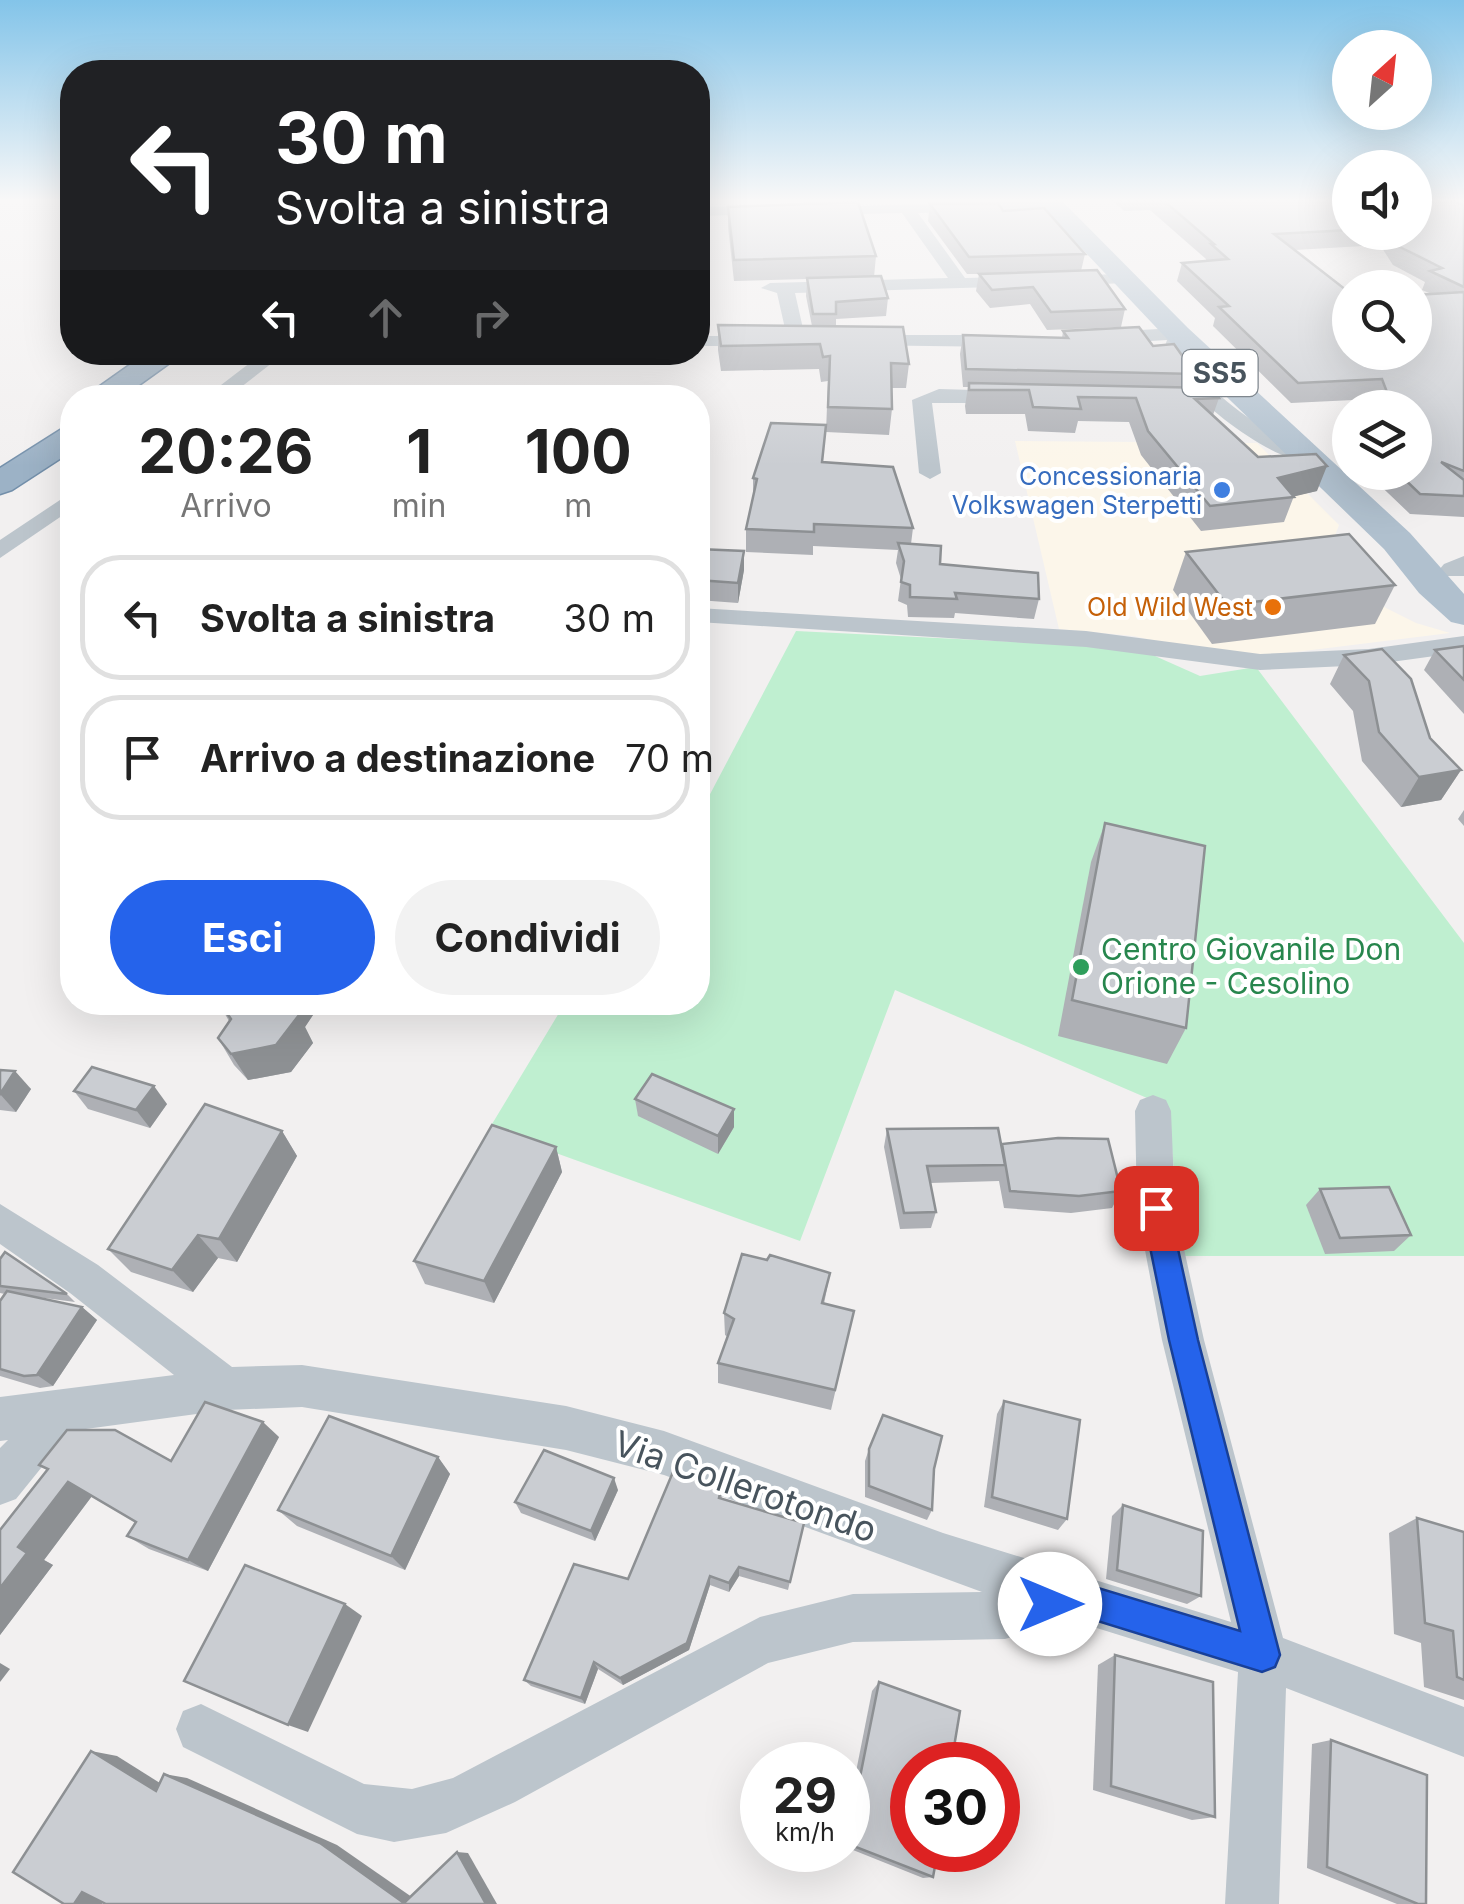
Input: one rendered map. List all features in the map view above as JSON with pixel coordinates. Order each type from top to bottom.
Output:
[{"type":"highway","points":[[118,385],[150,365]]},
{"type":"highway","points":[[152,385],[182,365]]},
{"type":"highway","points":[[0,460],[60,422]]},
{"type":"highway","points":[[0,483],[60,444]]},
{"type":"main road","name":"SS5","points":[[1134,289],[1397,541],[1451,576],[1464,614]]},
{"type":"street","points":[[777,289],[795,333]]},
{"type":"street","points":[[1085,339],[1178,334]]},
{"type":"street","points":[[1178,334],[1173,343],[1176,355],[1218,402],[1263,436],[1308,457]]},
{"type":"street","points":[[710,342],[1018,341]]},
{"type":"street","points":[[232,385],[259,365]]},
{"type":"street","points":[[930,474],[922,400],[939,396],[1039,398]]},
{"type":"street","points":[[1178,401],[1218,402]]},
{"type":"street","points":[[0,551],[60,508]]},
{"type":"street","points":[[710,615],[1086,639],[1247,662],[1369,657],[1464,644]]},
{"type":"street","points":[[1153,1111],[1156,1208],[1183,1340],[1262,1655],[1252,1904]]},
{"type":"street","points":[[0,1222],[84,1279],[226,1389]]},
{"type":"street","name":"Via Collerotondo","points":[[0,1420],[226,1389],[328,1389],[606,1436],[694,1463],[929,1552],[1262,1655],[1464,1732]]},
{"type":"street","points":[[0,1482],[58,1413]]},
{"type":"street","points":[[201,1729],[357,1808],[373,1814],[408,1816],[455,1805],[760,1641],[853,1618],[1005,1615],[1072,1596]]},
{"type":"shaded area","points":[[1015,441],[1257,443],[1339,525],[1333,541],[1360,586],[1386,608],[1416,623],[1450,633],[1271,655],[1213,654],[1134,636],[1059,629]]},
{"type":"green space","name":"Centro Giovanile Don Orione - Cesolino","points":[[796,631],[1137,648],[1200,676],[1256,667],[1464,943],[1464,1256],[1182,1256],[1168,1107],[895,990],[800,1241],[489,1129],[558,1015],[710,1015],[710,794]]},
{"type":"building","points":[[809,289],[885,289],[888,298],[836,302],[836,314],[813,314]]},
{"type":"building","points":[[1034,289],[1111,289],[1125,309],[1051,312]]},
{"type":"building","points":[[1210,289],[1332,289],[1332,370],[1432,370],[1432,294],[1464,292],[1464,471],[1441,462],[1464,480],[1464,496],[1420,494],[1416,490],[1432,490],[1432,390],[1386,390],[1382,379],[1298,383],[1219,307],[1229,306]]},
{"type":"building","points":[[718,325],[903,327],[909,364],[891,363],[892,409],[828,407],[830,356],[823,357],[820,344],[721,346]]},
{"type":"building","points":[[1139,327],[1153,346],[1174,344],[1195,374],[966,369],[963,335],[1068,338],[1063,331]]},
{"type":"building","points":[[969,383],[1212,388],[1219,398],[1195,399],[1258,457],[1316,454],[1327,466],[1278,478],[1294,497],[1210,506],[1148,431],[1136,398],[1078,397],[1081,409],[1033,407],[1029,390],[969,390]]},
{"type":"building","points":[[771,423],[826,425],[822,462],[893,467],[913,528],[814,524],[814,532],[746,529],[757,479],[753,478]]},
{"type":"building","points":[[1349,534],[1395,585],[1227,605],[1186,552]]},
{"type":"building","points":[[898,543],[941,546],[940,564],[1038,573],[1039,599],[955,593],[957,599],[910,597],[910,585],[901,582],[904,561]]},
{"type":"building","points":[[710,550],[744,551],[738,583],[710,581]]},
{"type":"building","points":[[1464,646],[1464,680],[1435,650]]},
{"type":"building","points":[[1382,649],[1411,679],[1430,738],[1461,770],[1419,777],[1379,732],[1369,681],[1344,655]]},
{"type":"building","points":[[1105,823],[1205,846],[1186,1028],[1072,1000]]},
{"type":"building","points":[[228,1015],[299,1015],[276,1045],[231,1054],[218,1038],[231,1019]]},
{"type":"building","points":[[92,1067],[154,1086],[136,1110],[74,1091]]},
{"type":"building","points":[[0,1070],[15,1071],[0,1094]]},
{"type":"building","points":[[652,1074],[734,1109],[718,1136],[635,1099]]},
{"type":"building","points":[[205,1104],[282,1131],[219,1239],[198,1235],[172,1270],[108,1249]]},
{"type":"building","points":[[492,1125],[556,1147],[484,1281],[414,1261]]},
{"type":"building","points":[[998,1128],[1005,1165],[927,1166],[936,1212],[904,1213],[887,1129]]},
{"type":"building","points":[[1058,1138],[1108,1139],[1121,1191],[1079,1196],[1010,1191],[1002,1144]]},
{"type":"building","points":[[1389,1187],[1411,1235],[1340,1238],[1320,1189]]},
{"type":"building","points":[[5,1252],[67,1294],[0,1286],[0,1259]]},
{"type":"building","points":[[742,1254],[767,1260],[770,1255],[830,1273],[822,1303],[854,1311],[835,1390],[718,1363],[734,1319],[724,1313]]},
{"type":"building","points":[[7,1291],[82,1307],[37,1375],[24,1376],[0,1369],[0,1301]]},
{"type":"building","points":[[1004,1401],[1080,1420],[1067,1519],[992,1497]]},
{"type":"building","points":[[205,1402],[263,1422],[188,1560],[127,1536],[136,1522],[68,1482],[18,1547],[27,1553],[0,1588],[0,1530],[48,1469],[39,1465],[67,1430],[115,1430],[171,1461]]},
{"type":"building","points":[[883,1415],[942,1436],[934,1469],[932,1510],[869,1486],[869,1449]]},
{"type":"building","points":[[329,1416],[438,1457],[391,1556],[278,1510]]},
{"type":"building","points":[[544,1450],[614,1478],[591,1531],[515,1502]]},
{"type":"building","points":[[673,1472],[721,1489],[719,1498],[804,1523],[790,1582],[739,1567],[729,1583],[710,1576],[687,1643],[620,1678],[594,1662],[581,1698],[524,1680],[574,1564],[628,1579]]},
{"type":"building","points":[[1123,1505],[1203,1531],[1201,1596],[1117,1570]]},
{"type":"building","points":[[1417,1518],[1464,1532],[1464,1680],[1457,1677],[1453,1631],[1425,1623]]},
{"type":"building","points":[[245,1565],[345,1604],[288,1725],[184,1681]]},
{"type":"building","points":[[1115,1655],[1213,1682],[1215,1817],[1111,1786]]},
{"type":"building","points":[[879,1682],[960,1711],[955,1742],[890,1742],[890,1860],[870,1853],[867,1742]]},
{"type":"building","points":[[1331,1740],[1427,1775],[1426,1904],[1327,1867]]},
{"type":"building","points":[[91,1751],[156,1791],[164,1774],[320,1843],[404,1903],[457,1852],[486,1904],[106,1904],[82,1892],[74,1904],[64,1904],[13,1872]]},
{"type":"place","name":"Concessionaria Volkswagen Sterpetti","points":[[1222,490]]},
{"type":"place","name":"Old Wild West","points":[[1273,607]]},
{"type":"place","name":"Centro Giovanile Don Orione - Cesolino","points":[[1081,967]]},
{"type":"route","points":[[1050,1604],[1072,1596],[1262,1655],[1183,1340],[1156,1208]]}]
